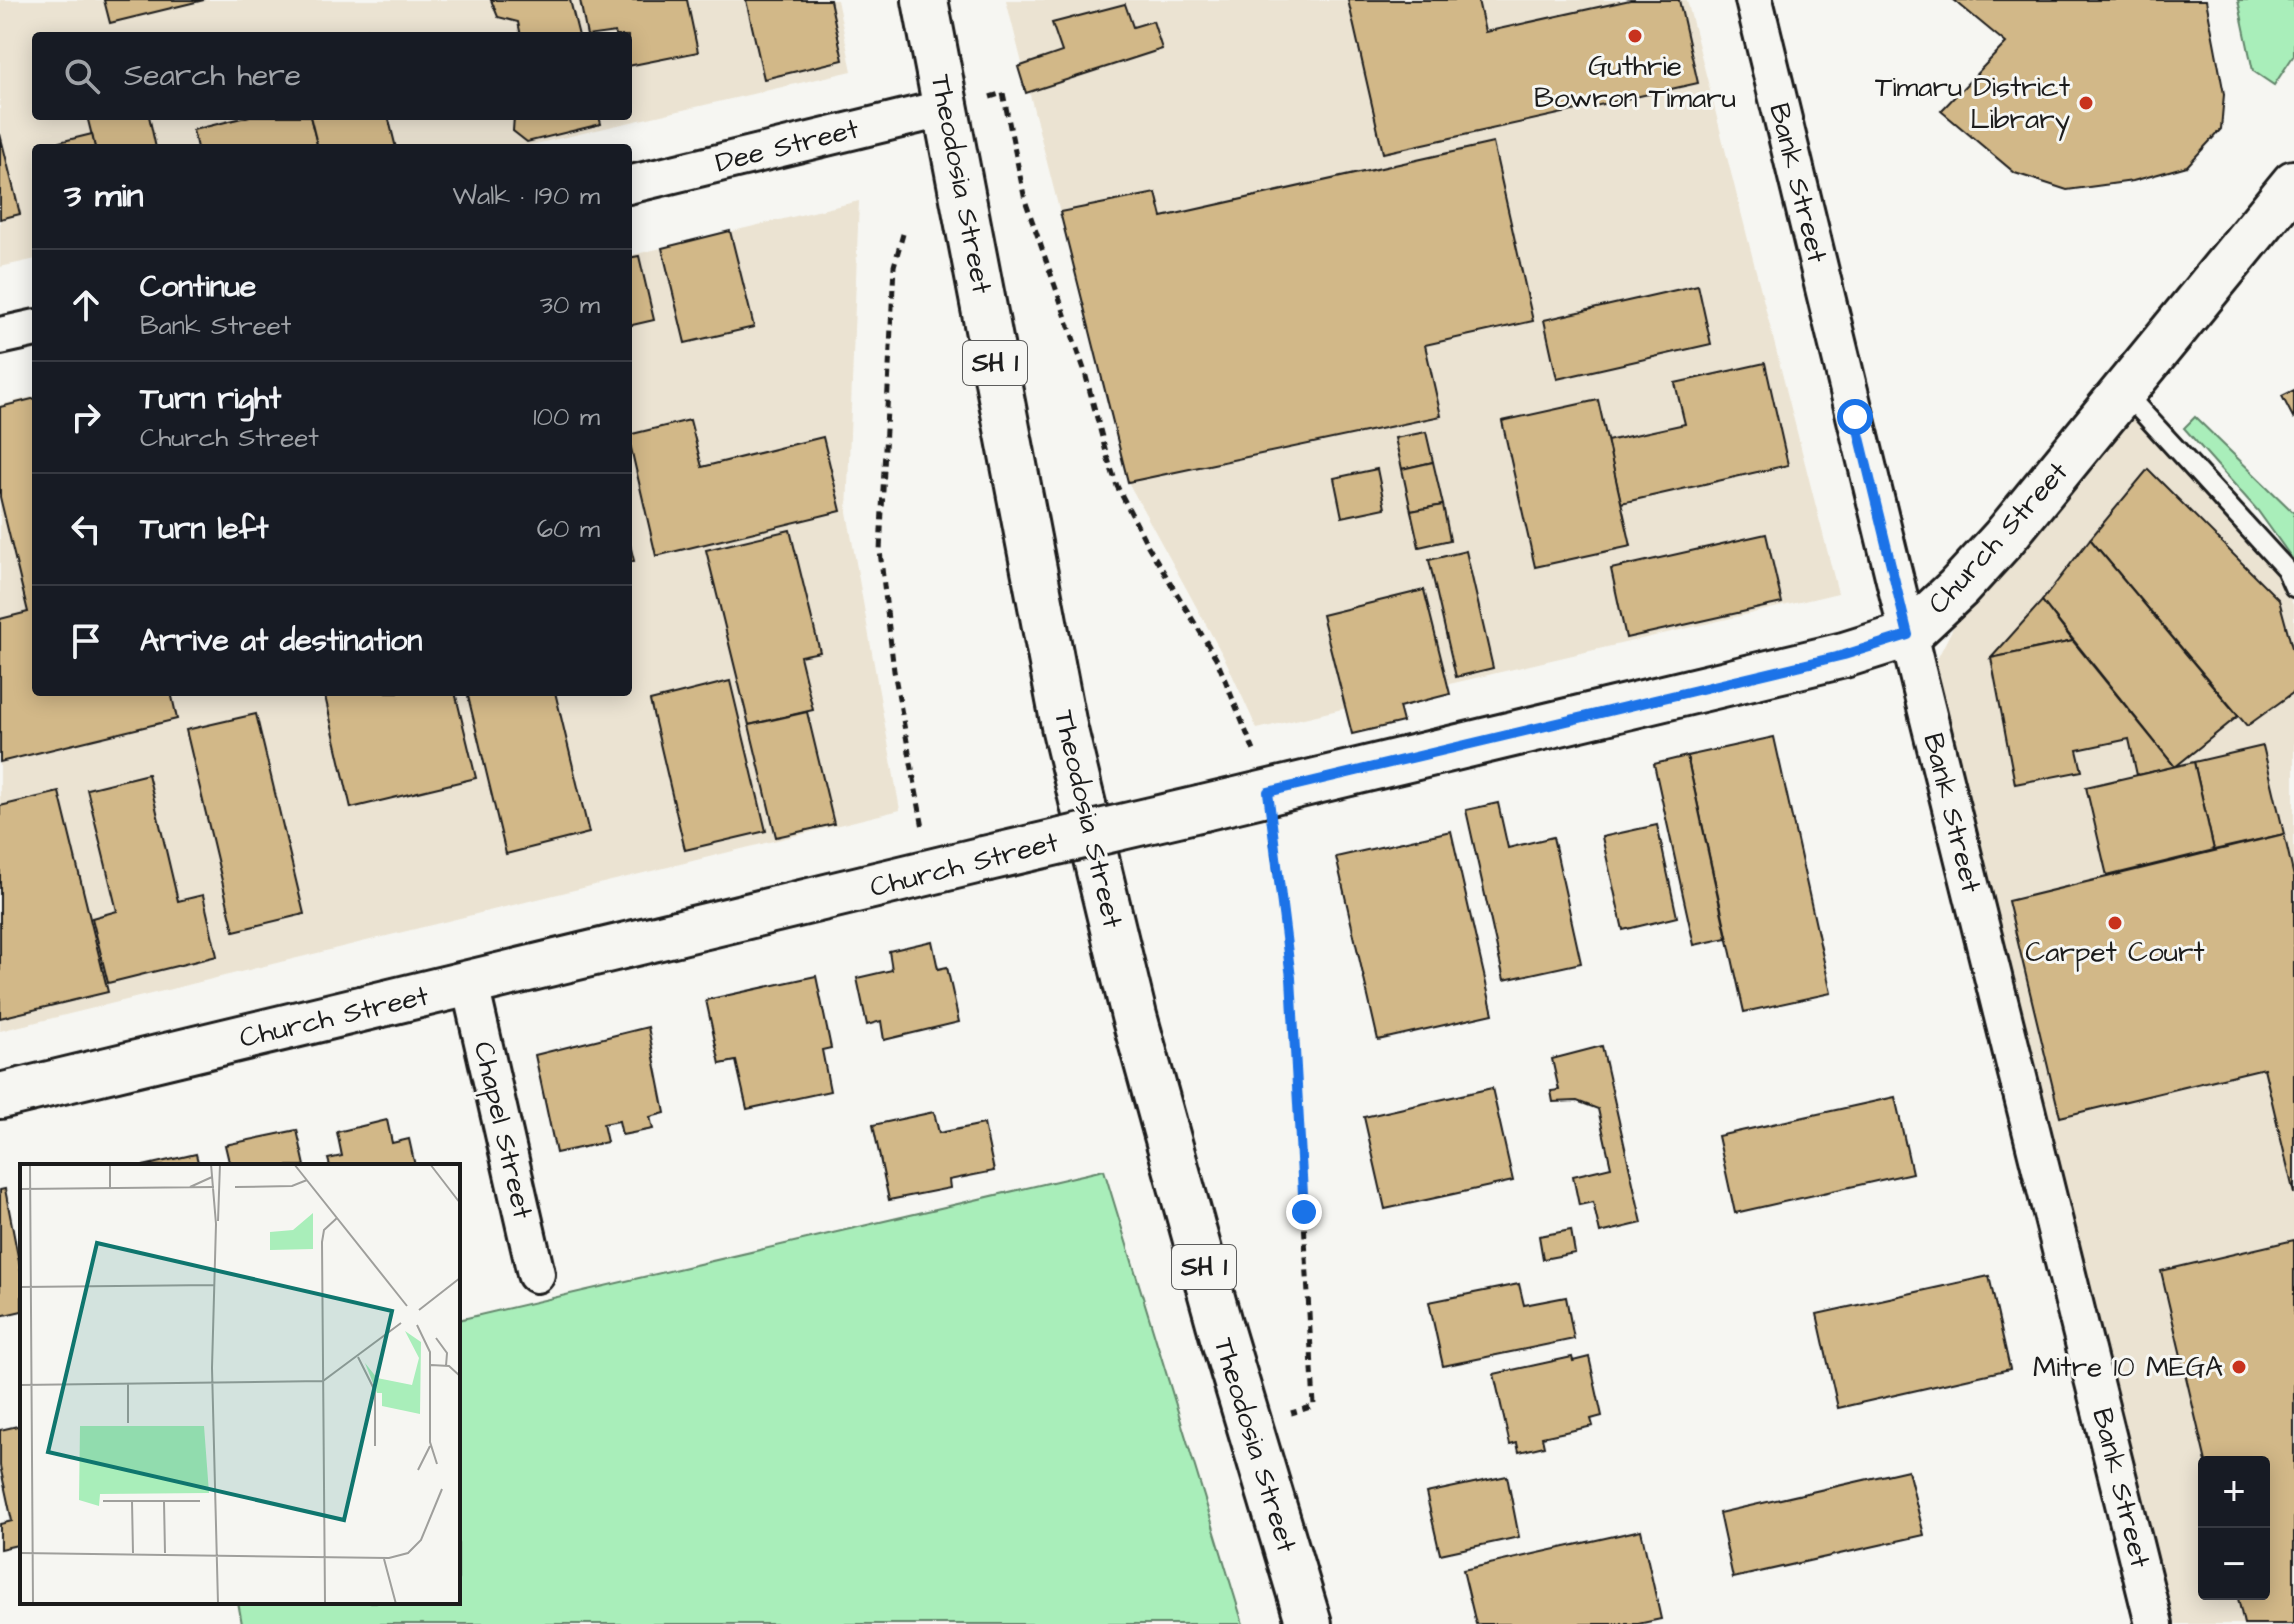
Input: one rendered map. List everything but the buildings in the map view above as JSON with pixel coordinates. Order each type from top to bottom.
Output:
[{"type":"main road","name":"Theodosia Street","points":[[925,0],[1064,726],[1134,1016],[1309,1624]]},
{"type":"main road","name":"Church Street","points":[[0,1096],[1844,655],[1908,635],[1958,588],[2003,539],[2294,183]]},
{"type":"street","name":"Bank Street","points":[[1754,0],[2154,1624]]},
{"type":"street","name":"Dee Street","points":[[632,184],[946,108]]},
{"type":"street","points":[[0,336],[32,329]]},
{"type":"street","name":"Chapel Street","points":[[470,985],[536,1274]]},
{"type":"lane","points":[[2124,392],[2286,569],[2294,587]]},
{"type":"path","points":[[946,108],[1003,93],[1025,200],[1084,369],[1117,486],[1148,546],[1216,658],[1268,792],[1291,978],[1314,1406],[1250,1426]]},
{"type":"path","points":[[903,234],[894,266],[880,551],[894,671],[933,872]]},
{"type":"shaded area","points":[[0,0],[837,0],[852,71],[535,144],[32,144],[32,260],[0,267]]},
{"type":"shaded area","points":[[1006,0],[1687,0],[1838,593],[1257,729],[1226,661],[1128,482]]},
{"type":"shaded area","points":[[859,201],[847,512],[900,810],[0,1031],[0,405],[32,397],[32,696],[632,696],[632,255]]},
{"type":"shaded area","points":[[2135,414],[2277,570],[2294,607],[2294,1624],[2176,1624],[1927,679],[1967,600]]},
{"type":"green space","points":[[2238,0],[2294,0],[2294,55],[2274,85],[2253,71]]},
{"type":"green space","points":[[2195,417],[2294,513],[2294,561],[2258,511],[2184,428]]},
{"type":"green space","points":[[1104,1170],[1243,1624],[242,1624],[238,1604],[460,1604],[460,1320]]},
{"type":"place","name":"Guthrie Bowron Timaru","points":[[1635,36]]},
{"type":"place","name":"Timaru District Library","points":[[2086,103]]},
{"type":"place","name":"Carpet Court","points":[[2115,923]]},
{"type":"place","name":"Mitre 10 MEGA","points":[[2239,1367]]},
{"type":"route","points":[[1304,1212],[1291,978],[1268,792],[1844,655],[1908,635],[1855,417]]}]
